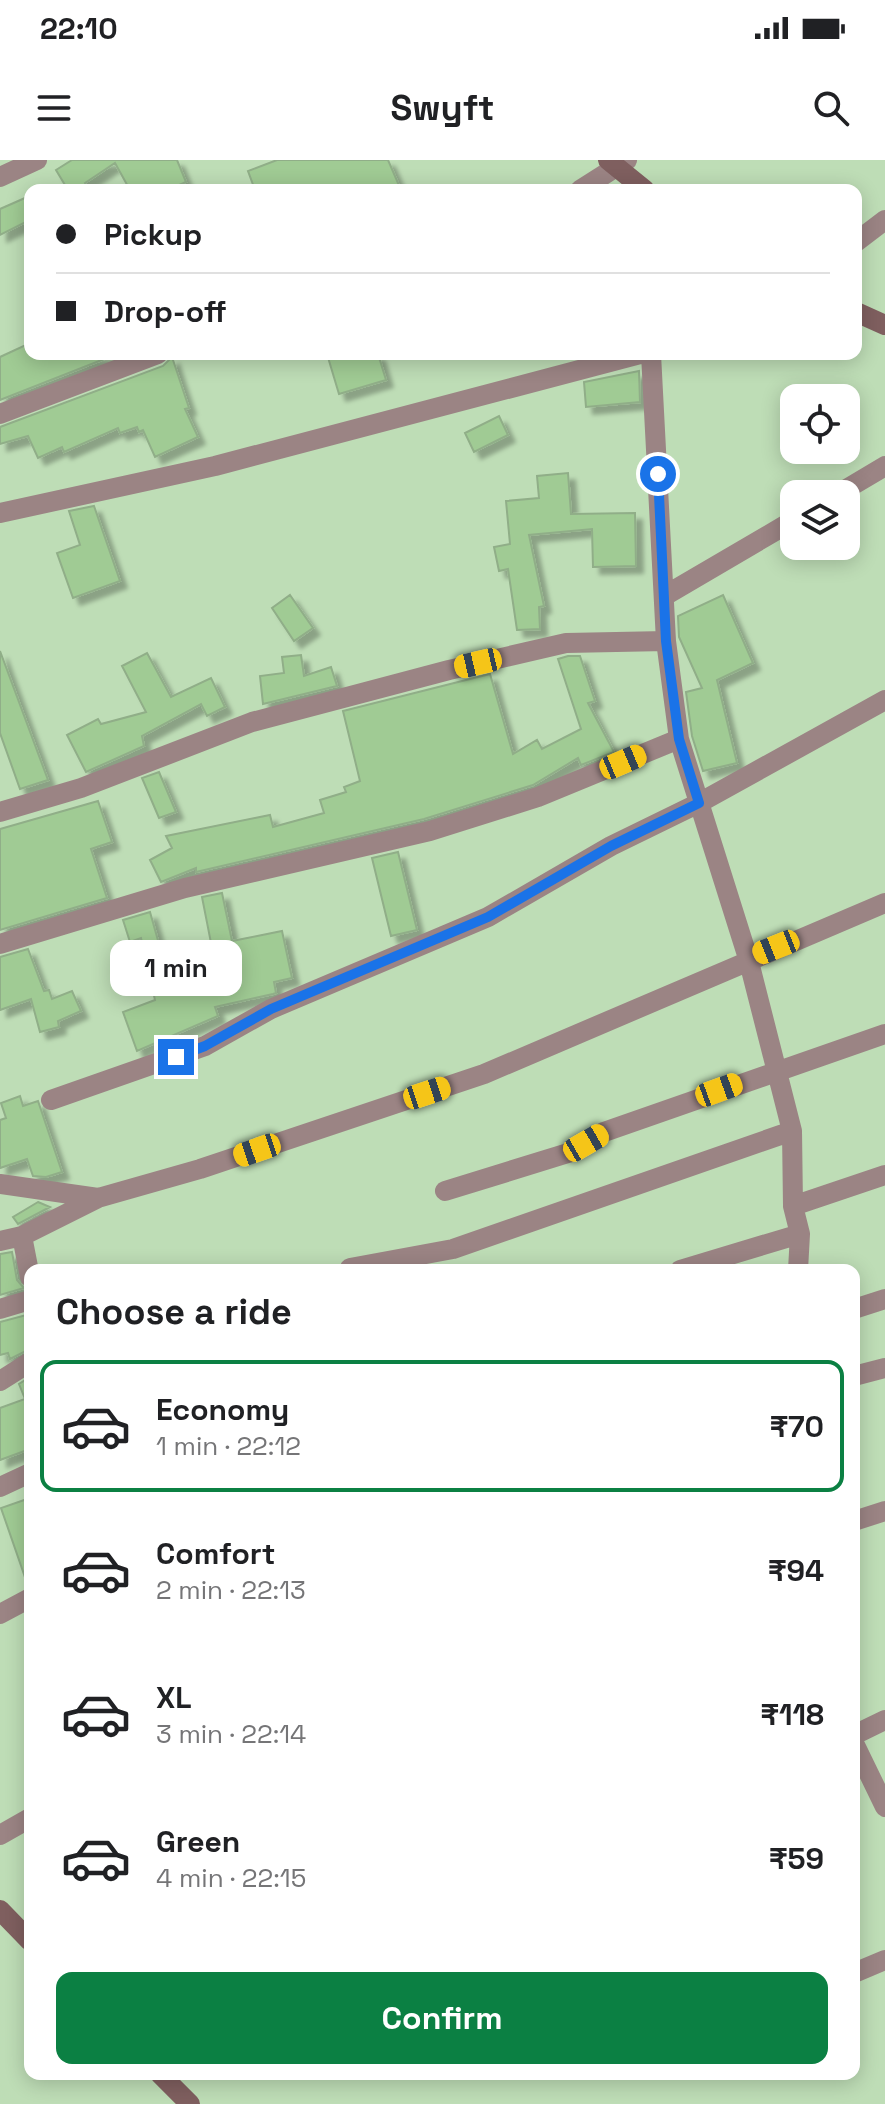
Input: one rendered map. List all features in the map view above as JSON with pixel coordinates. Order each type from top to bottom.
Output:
[{"type":"main road","points":[[613,171],[635,184]]},
{"type":"main road","points":[[862,315],[885,325]]},
{"type":"main road","points":[[0,1910],[24,1935]]},
{"type":"main road","points":[[166,2080],[190,2104]]},
{"type":"street","points":[[0,177],[37,160]]},
{"type":"street","points":[[590,184],[613,171]]},
{"type":"street","points":[[862,237],[885,220]]},
{"type":"street","points":[[0,414],[142,360]]},
{"type":"street","points":[[0,513],[215,466],[617,360]]},
{"type":"street","points":[[651,360],[666,641],[679,739],[748,958],[792,1131],[793,1206],[800,1234],[798,1264]]},
{"type":"street","points":[[860,481],[885,466]]},
{"type":"street","points":[[666,595],[780,528]]},
{"type":"street","points":[[0,812],[81,788],[252,722],[449,670],[566,643],[666,641]]},
{"type":"street","points":[[51,1100],[205,1046],[271,1009],[488,917],[611,846],[699,803],[885,700]]},
{"type":"street","points":[[0,944],[185,888],[430,831],[538,797],[679,739]]},
{"type":"street","points":[[0,1241],[22,1236],[98,1198],[200,1169],[484,1074],[748,958],[885,903]]},
{"type":"street","points":[[445,1191],[568,1153],[604,1132],[776,1069],[885,1034]]},
{"type":"street","points":[[372,1264],[453,1249],[792,1131]]},
{"type":"street","points":[[793,1206],[885,1175]]},
{"type":"street","points":[[0,1184],[98,1198]]},
{"type":"street","points":[[700,1264],[800,1234]]},
{"type":"street","points":[[22,1236],[27,1264]]},
{"type":"street","points":[[860,1307],[885,1299]]},
{"type":"street","points":[[0,1309],[24,1302]]},
{"type":"street","points":[[0,1381],[24,1366]]},
{"type":"street","points":[[860,1374],[885,1368]]},
{"type":"street","points":[[0,1487],[24,1476]]},
{"type":"street","points":[[860,1519],[885,1511]]},
{"type":"street","points":[[0,1614],[24,1601]]},
{"type":"street","points":[[860,1742],[885,1720]]},
{"type":"street","points":[[860,1756],[885,1807]]},
{"type":"street","points":[[0,1835],[24,1821]]},
{"type":"street","points":[[860,1970],[885,1960]]},
{"type":"building","points":[[72,160],[177,160],[186,182],[127,184],[115,163],[86,184],[64,184],[56,170]]},
{"type":"building","points":[[277,160],[388,160],[398,184],[253,184],[248,171]]},
{"type":"building","points":[[24,198],[24,223],[0,235],[0,209]]},
{"type":"building","points":[[24,346],[24,360],[102,360],[0,400],[0,357]]},
{"type":"building","points":[[173,360],[189,408],[185,409],[198,437],[155,457],[143,430],[139,432],[137,427],[120,433],[118,428],[64,452],[62,447],[38,458],[28,436],[0,444],[0,427]]},
{"type":"building","points":[[329,360],[380,360],[386,380],[339,394]]},
{"type":"building","points":[[639,371],[640,402],[586,407],[584,382]]},
{"type":"building","points":[[499,416],[508,435],[474,452],[465,433]]},
{"type":"building","points":[[568,473],[571,514],[635,513],[636,566],[593,567],[592,529],[529,535],[544,606],[539,607],[540,629],[517,630],[508,569],[499,571],[494,547],[510,544],[506,501],[539,498],[537,476]]},
{"type":"building","points":[[94,506],[120,581],[73,598],[57,553],[80,545],[69,511]]},
{"type":"building","points":[[290,595],[313,628],[294,641],[272,608]]},
{"type":"building","points":[[723,595],[753,663],[717,680],[737,763],[703,771],[692,736],[686,692],[702,688],[679,637],[678,616]]},
{"type":"building","points":[[0,651],[48,780],[20,789],[0,733]]},
{"type":"building","points":[[147,653],[171,697],[211,678],[225,707],[207,716],[201,704],[142,736],[144,746],[86,772],[67,735],[98,719],[101,724],[146,712],[122,666]]},
{"type":"building","points":[[301,655],[304,676],[331,667],[337,686],[263,704],[260,676],[284,673],[282,657]]},
{"type":"building","points":[[580,656],[595,701],[588,703],[614,752],[581,765],[578,758],[533,785],[424,819],[196,872],[196,868],[161,882],[150,860],[172,848],[166,836],[270,815],[273,827],[324,813],[320,800],[346,792],[344,787],[360,781],[343,711],[490,674],[513,754],[537,740],[542,749],[581,729],[558,659]]},
{"type":"building","points":[[159,772],[176,812],[159,818],[142,778]]},
{"type":"building","points":[[98,801],[112,842],[91,849],[107,898],[0,930],[0,829]]},
{"type":"building","points":[[398,852],[417,930],[391,936],[372,858]]},
{"type":"building","points":[[222,893],[232,941],[282,931],[292,978],[274,982],[276,993],[215,1007],[218,1016],[137,1051],[123,1012],[155,1000],[141,938],[130,942],[123,920],[150,912],[166,969],[213,953],[202,897]]},
{"type":"building","points":[[28,949],[44,991],[49,990],[52,999],[72,991],[81,1011],[58,1021],[59,1027],[40,1032],[31,999],[0,1010],[0,957]]},
{"type":"building","points":[[20,1096],[23,1106],[38,1101],[62,1172],[46,1177],[33,1176],[27,1159],[0,1168],[0,1120],[6,1118],[1,1103]]},
{"type":"building","points":[[38,1202],[50,1207],[18,1224],[13,1217]]},
{"type":"building","points":[[12,1252],[17,1280],[24,1288],[0,1295],[0,1254]]},
{"type":"building","points":[[24,1316],[24,1352],[10,1359],[8,1353],[0,1355],[0,1322]]},
{"type":"building","points":[[24,1399],[24,1451],[0,1460],[0,1408]]},
{"type":"building","points":[[24,1500],[24,1574],[1,1508]]},
{"type":"route","points":[[176,1057],[205,1046],[271,1009],[488,917],[611,846],[699,803],[679,739],[666,641],[658,474]]}]
